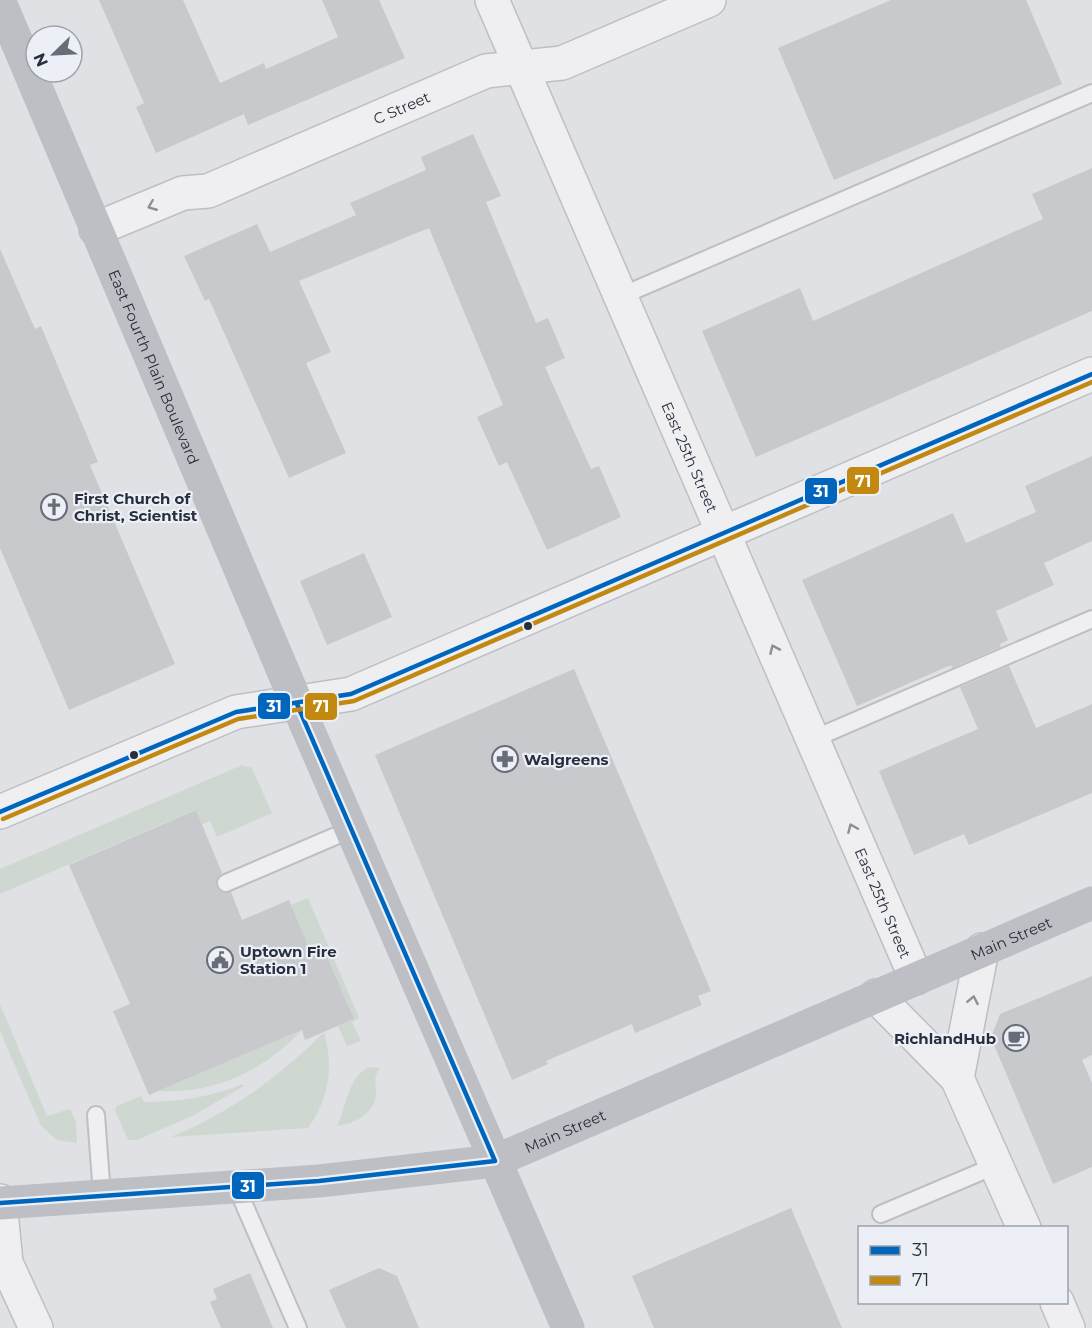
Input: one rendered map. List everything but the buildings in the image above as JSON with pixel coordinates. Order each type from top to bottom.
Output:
[{"type":"main road","name":"East Fourth Plain Boulevard","points":[[0,2],[297,704],[568,1328]]},
{"type":"main road","name":"Main Street","points":[[0,1202],[319,1181],[495,1161],[1092,903]]},
{"type":"street","name":"East 25th Street","points":[[492,0],[916,978]]},
{"type":"street","name":"C Street","points":[[96,229],[183,193],[208,191],[486,71],[562,63],[709,0]]},
{"type":"street","points":[[0,812],[236,712],[351,694],[1092,374]]},
{"type":"street","points":[[957,1078],[982,950]]},
{"type":"street","points":[[876,996],[957,1078],[1024,1226]]},
{"type":"street","points":[[0,1202],[6,1263],[36,1328]]},
{"type":"street","points":[[1058,1304],[1068,1328]]},
{"type":"lane","points":[[621,296],[1092,93]]},
{"type":"lane","points":[[813,739],[1092,619]]},
{"type":"lane","points":[[226,883],[352,829]]},
{"type":"lane","points":[[96,1115],[102,1195]]},
{"type":"lane","points":[[881,1214],[997,1165]]},
{"type":"lane","points":[[236,1186],[298,1328]]},
{"type":"shaded area","points":[[242,765],[252,768],[272,813],[217,837],[210,821],[201,825],[195,810],[0,894],[0,869]]},
{"type":"shaded area","points":[[308,898],[359,1018],[352,1022],[361,1041],[347,1046],[338,1026],[354,1019],[322,945],[310,950],[291,905]]},
{"type":"shaded area","points":[[0,1004],[47,1116],[70,1109],[76,1122],[77,1143],[57,1140],[41,1126],[0,1031]]},
{"type":"shaded area","points":[[302,1030],[271,1057],[237,1077],[200,1088],[159,1091]]},
{"type":"shaded area","points":[[324,1032],[329,1058],[328,1082],[321,1106],[308,1128],[171,1137],[213,1117],[253,1092],[289,1064]]},
{"type":"shaded area","points":[[372,1067],[380,1068],[376,1075],[376,1095],[371,1108],[362,1117],[337,1126],[353,1083],[358,1075]]},
{"type":"shaded area","points":[[243,1084],[244,1086],[194,1115],[137,1140],[128,1140],[115,1110],[117,1106],[141,1096],[144,1102],[182,1100]]},
{"type":"transit line","name":"31","points":[[0,812],[236,712],[351,694],[1092,374]]},
{"type":"transit line","name":"71","points":[[3,819],[238,719],[354,701],[1092,382]]},
{"type":"transit line","name":"31","points":[[0,1203],[319,1181],[495,1161],[297,704]]},
{"type":"place","name":"First Church of Christ, Scientist","points":[[54,507]]},
{"type":"place","name":"Walgreens","points":[[505,759]]},
{"type":"place","name":"Uptown Fire Station 1","points":[[220,960]]},
{"type":"place","name":"RichlandHub","points":[[1016,1038]]}]
